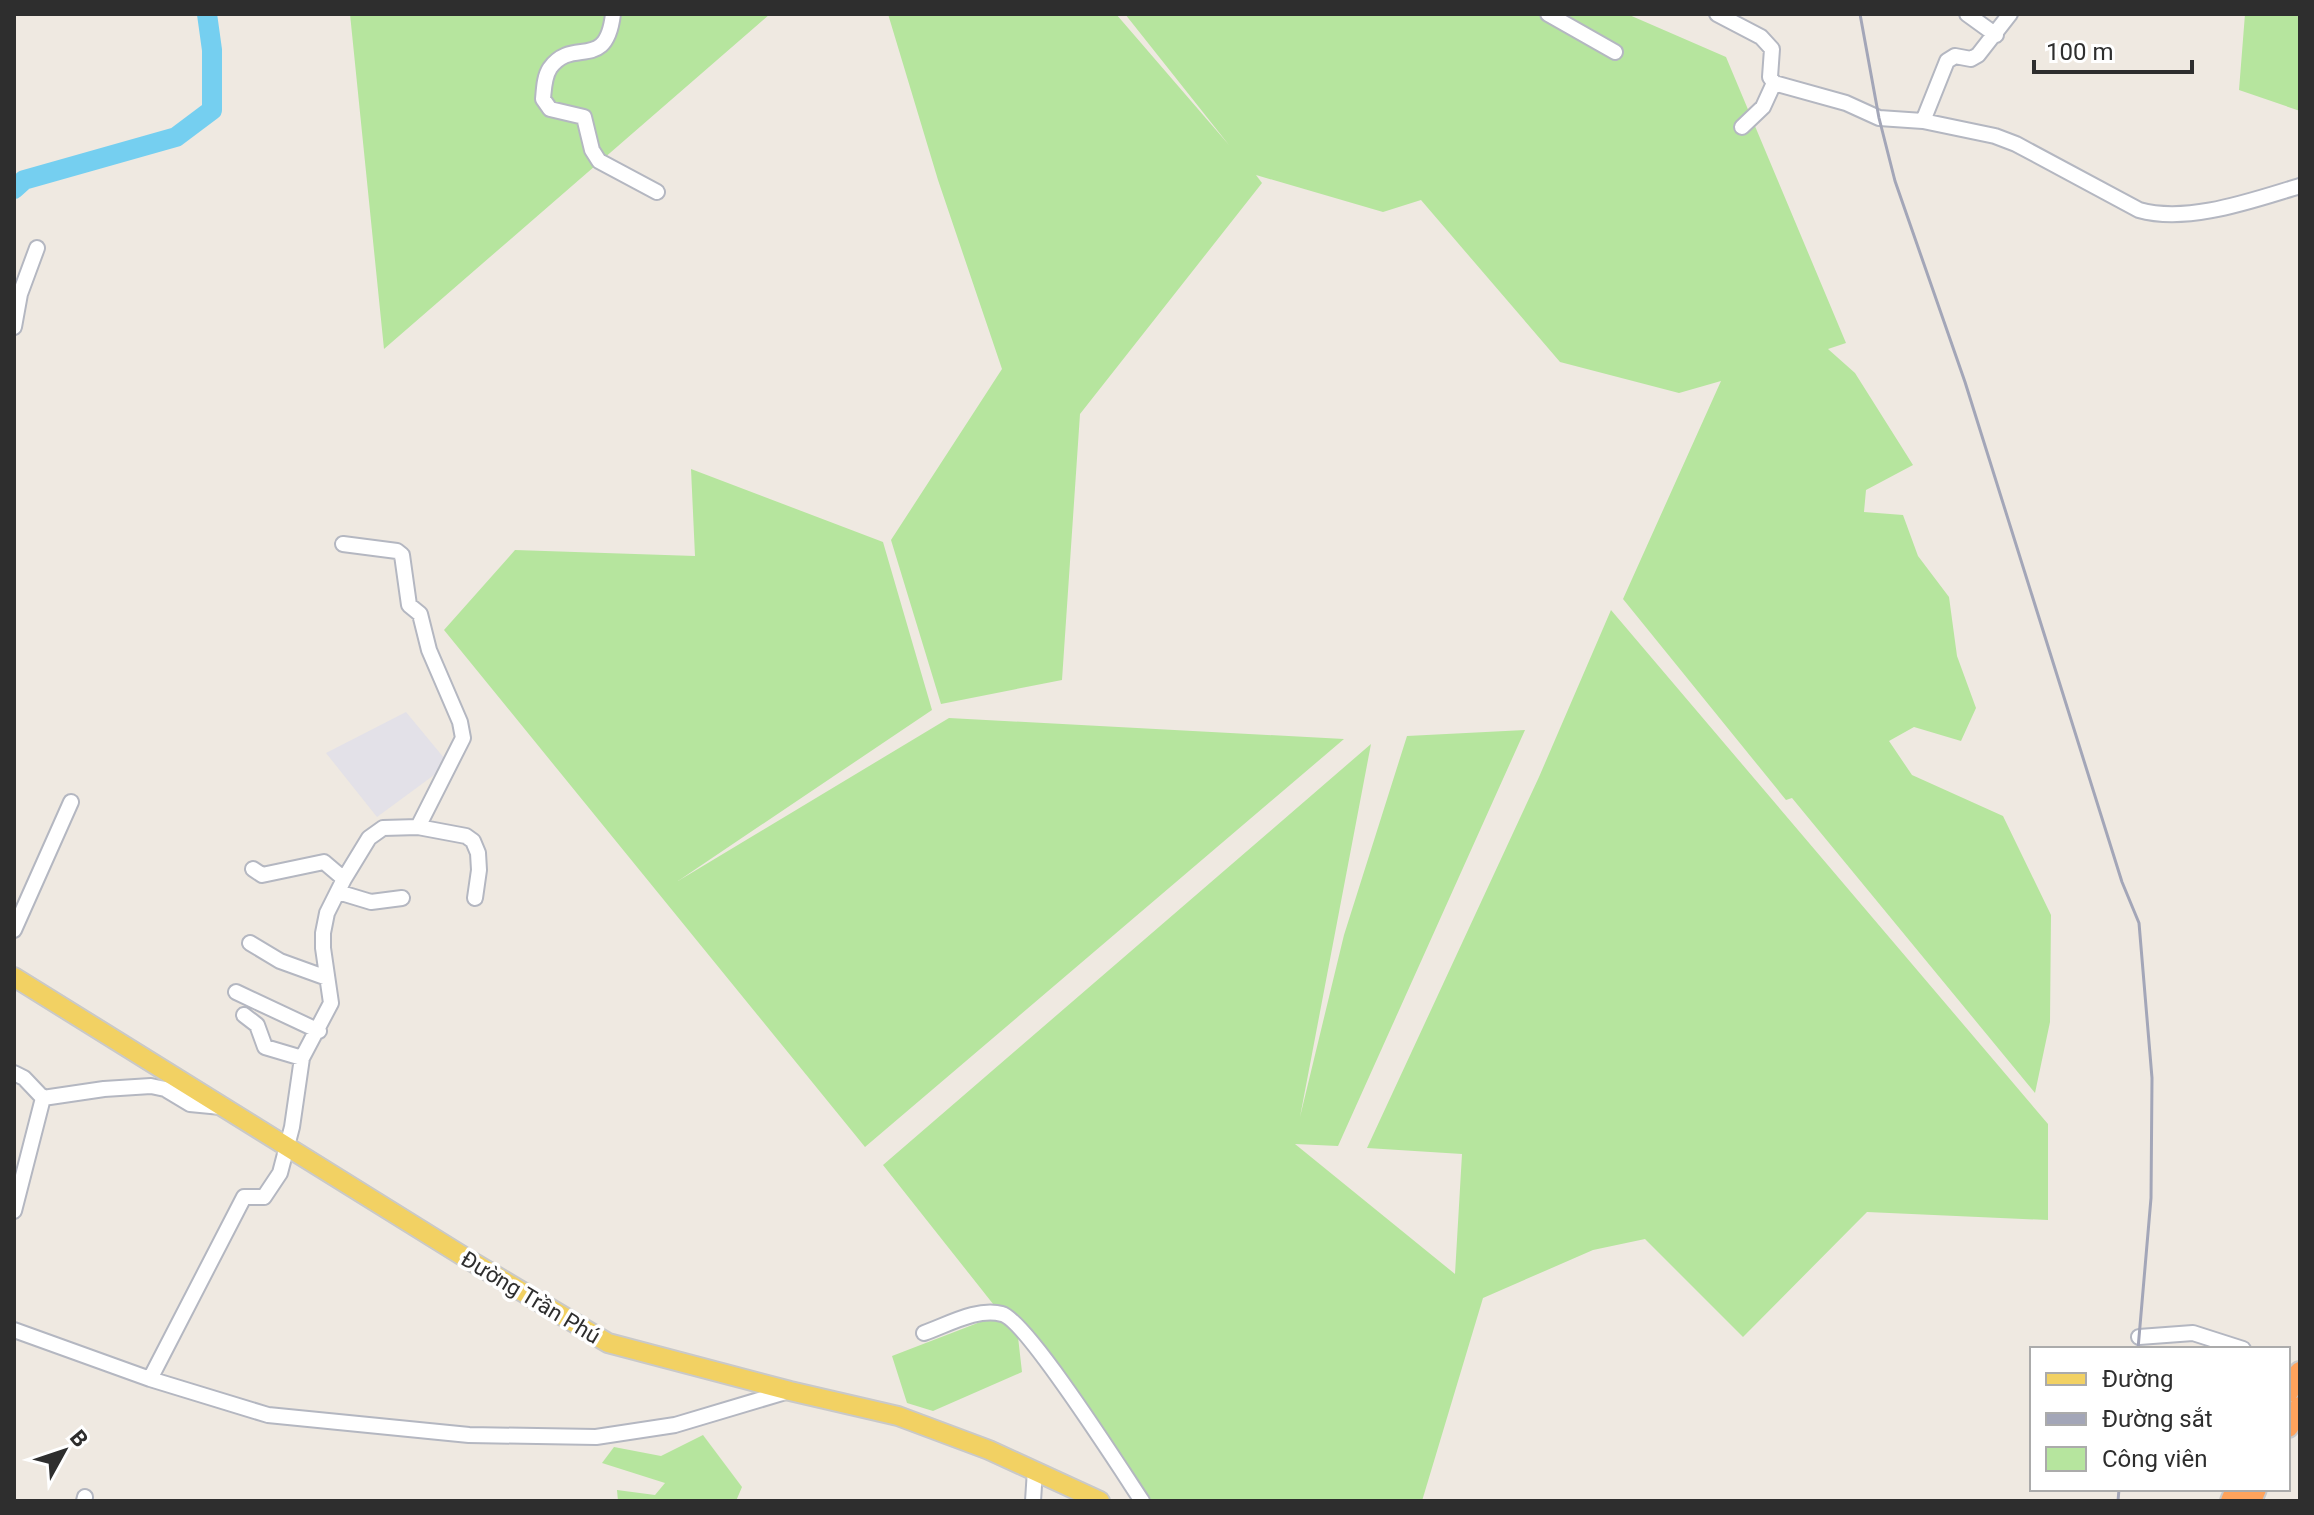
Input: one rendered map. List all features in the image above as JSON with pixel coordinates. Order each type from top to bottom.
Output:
[{"type":"highway","points":[[2290,1388],[2300,1370]]},
{"type":"main road","name":"Đường Trần Phú","points":[[14,977],[608,1343],[898,1416],[1035,1470],[1100,1501]]},
{"type":"street","points":[[613,14],[609,37],[597,49],[567,55],[552,65],[546,78],[543,99],[550,109],[584,117],[592,150],[599,161],[657,192]]},
{"type":"street","points":[[1548,14],[1615,52]]},
{"type":"street","points":[[1717,14],[1768,43],[1773,54],[1770,77],[1774,83],[1846,103],[1879,118],[1923,121],[1995,136],[2152,214],[2175,215],[2238,204],[2300,186]]},
{"type":"street","points":[[1967,14],[1996,35]]},
{"type":"street","points":[[1923,121],[1947,61],[1955,56],[1971,59],[1978,55],[2010,14]]},
{"type":"street","points":[[1742,127],[1763,107],[1774,83]]},
{"type":"street","points":[[14,327],[20,294],[37,248]]},
{"type":"street","points":[[343,544],[397,551],[402,555],[409,605],[420,614],[429,650],[461,727],[462,744],[418,827]]},
{"type":"street","points":[[14,930],[71,802]]},
{"type":"street","points":[[150,1379],[244,1197],[264,1197],[280,1173],[292,1127],[302,1058],[319,1031],[331,1003],[323,933],[327,913],[377,830],[418,827],[462,835],[473,841],[479,860],[475,898]]},
{"type":"street","points":[[253,869],[262,875],[324,862],[341,886],[371,902],[402,898]]},
{"type":"street","points":[[250,943],[280,961],[327,978]]},
{"type":"street","points":[[236,992],[319,1031]]},
{"type":"street","points":[[244,1015],[257,1025],[265,1047],[302,1058]]},
{"type":"street","points":[[14,1073],[24,1078],[43,1098]]},
{"type":"street","points":[[43,1098],[151,1086],[165,1089],[190,1104],[222,1107]]},
{"type":"street","points":[[14,1211],[43,1098]]},
{"type":"street","points":[[924,1333],[982,1312],[1004,1314],[1030,1337],[1142,1501]]},
{"type":"street","points":[[14,1330],[150,1379],[268,1415],[469,1435],[596,1437],[675,1425],[790,1391]]},
{"type":"street","points":[[2139,1337],[2193,1333],[2237,1347]]},
{"type":"street","points":[[1033,1501],[1035,1470]]},
{"type":"shaded area","points":[[406,712],[449,764],[377,817],[326,753]]},
{"type":"green space","points":[[350,14],[770,14],[384,349]]},
{"type":"green space","points":[[888,14],[1116,14],[1229,145],[1125,14],[1627,14],[1726,57],[1846,343],[1828,349],[1855,373],[1913,465],[1866,490],[1864,512],[1903,515],[1918,556],[1949,597],[1957,656],[1976,708],[1961,741],[1914,727],[1889,741],[1912,775],[2003,816],[2051,915],[2050,1022],[2035,1093],[1792,798],[1786,800],[1623,599],[1721,381],[1679,393],[1560,362],[1421,200],[1383,212],[1256,175],[1262,183],[1080,414],[1062,680],[941,704],[891,540],[1002,369],[938,180]]},
{"type":"green space","points":[[2245,14],[2300,14],[2300,111],[2239,90]]},
{"type":"green space","points":[[691,469],[883,542],[932,710],[678,881],[949,718],[1344,739],[865,1147],[444,630],[515,550],[695,556]]},
{"type":"green space","points":[[1611,610],[2048,1124],[2048,1220],[1867,1212],[1743,1337],[1645,1239],[1593,1250],[1483,1298],[1422,1501],[1148,1501],[1018,1337],[1022,1372],[933,1411],[907,1403],[892,1356],[1001,1314],[883,1165],[1371,744],[1300,1117],[1344,935],[1407,736],[1525,730],[1338,1146],[1295,1144],[1455,1274],[1462,1154],[1367,1148],[1539,777]]},
{"type":"green space","points":[[703,1435],[742,1487],[736,1501],[618,1501],[617,1490],[655,1495],[665,1483],[602,1463],[614,1447],[661,1456]]},
{"type":"waterway","points":[[14,189],[24,180],[176,137],[212,110],[212,50],[207,14]]},
{"type":"railway","points":[[1860,14],[1879,118],[1895,181],[1965,382],[2122,882],[2139,923],[2152,1078],[2151,1198],[2138,1347]]},
{"type":"railway","points":[[2118,1501],[2119,1491]]}]
